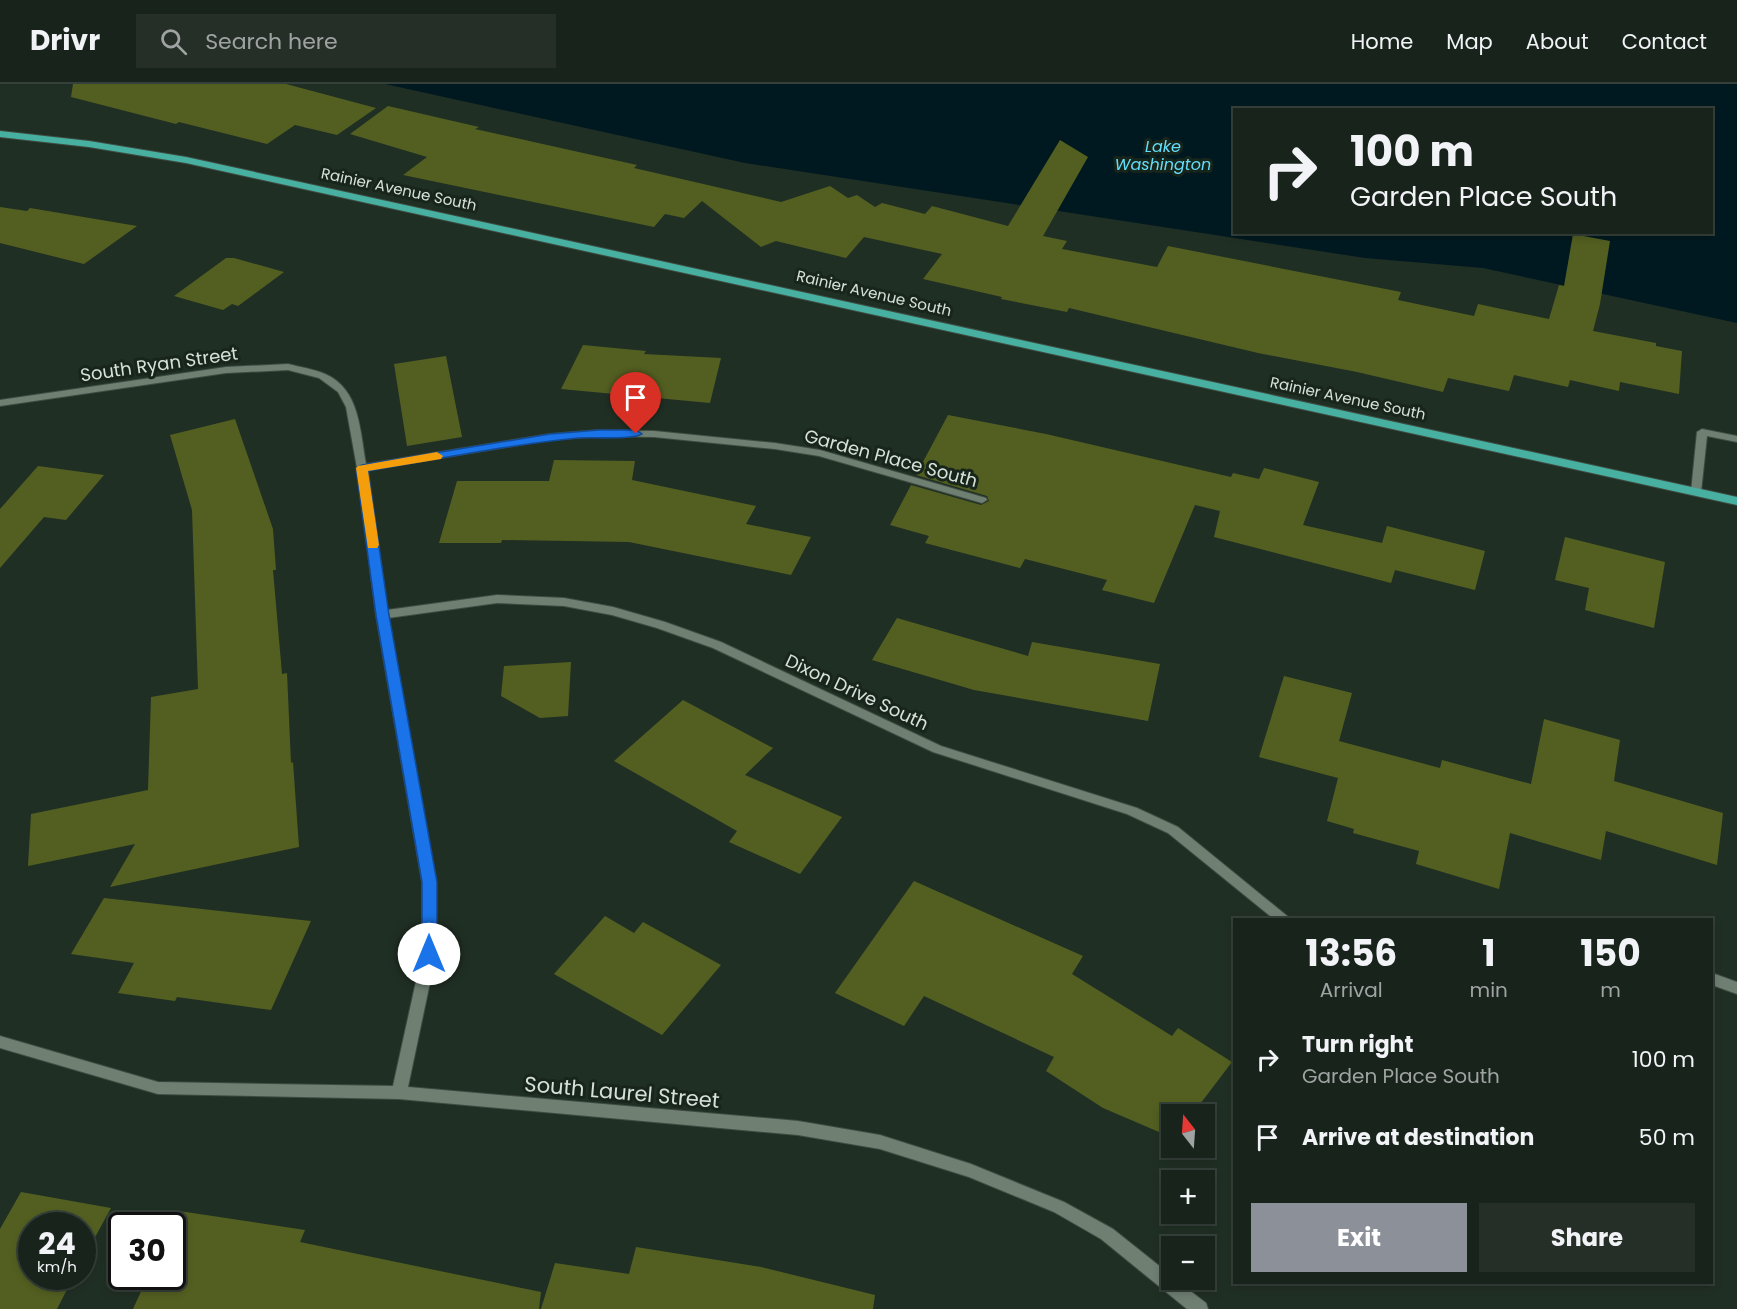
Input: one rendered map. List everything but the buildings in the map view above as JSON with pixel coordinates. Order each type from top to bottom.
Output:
[{"type":"main road","name":"Rainier Avenue South","points":[[0,134],[89,144],[186,160],[1737,501]]},
{"type":"street","name":"South Ryan Street","points":[[0,403],[226,370],[288,367],[322,376],[342,390],[351,407],[362,468]]},
{"type":"street","points":[[1696,492],[1702,432],[1737,439]]},
{"type":"street","name":"Garden Place South","points":[[362,468],[550,437],[599,433],[654,434],[775,446],[820,453],[982,500]]},
{"type":"street","points":[[362,468],[382,615],[429,882],[429,954],[399,1093]]},
{"type":"street","name":"Dixon Drive South","points":[[382,615],[497,598],[564,602],[613,611],[661,625],[717,645],[937,749],[1132,811],[1173,830],[1283,918]]},
{"type":"street","points":[[1713,979],[1737,988]]},
{"type":"street","name":"South Laurel Street","points":[[0,1042],[158,1088],[399,1093],[798,1128],[880,1142],[971,1171],[1059,1207],[1107,1234],[1200,1309]]},
{"type":"water","name":"Lake Washington","points":[[385,84],[1737,84],[1737,323],[1483,268],[1365,258],[745,163]]},
{"type":"slow traffic","points":[[372,545],[362,468],[437,456]]},
{"type":"route","points":[[429,954],[429,882],[382,615],[362,468],[550,437],[599,433],[636,434]]}]
